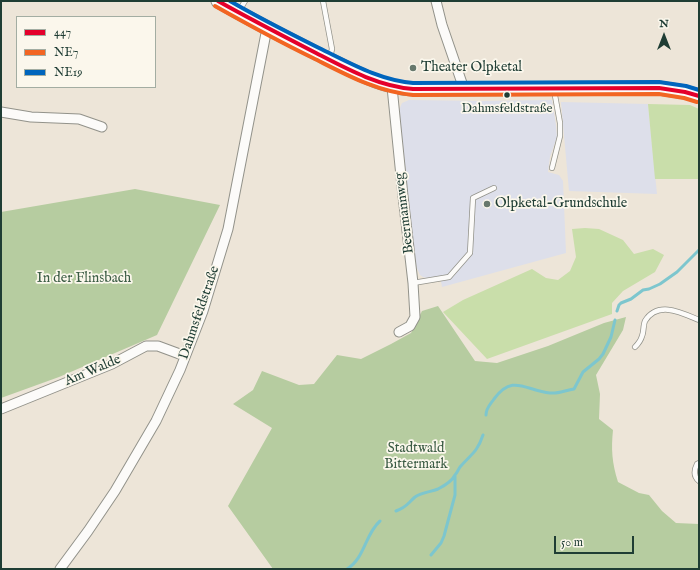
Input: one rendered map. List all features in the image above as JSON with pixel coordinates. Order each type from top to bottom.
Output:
[{"type":"street","points":[[218,1],[242,7],[267,28],[360,75],[392,87],[413,89],[659,88],[686,92],[699,96]]},
{"type":"street","points":[[436,1],[442,25],[464,89]]},
{"type":"street","name":"Dahmsfeldstraße","points":[[60,569],[115,491],[156,421],[203,311],[228,229],[267,28]]},
{"type":"street","name":"Beermannweg","points":[[392,87],[413,283],[415,317],[410,326],[399,332]]},
{"type":"street","points":[[1,112],[31,117],[79,119],[102,127]]},
{"type":"street","name":"Am Walde","points":[[1,409],[112,364],[146,346],[158,346],[185,356]]},
{"type":"lane","points":[[323,1],[332,49],[329,59]]},
{"type":"lane","points":[[552,168],[560,136],[560,123],[554,99],[554,88]]},
{"type":"lane","points":[[413,283],[449,277],[470,253],[473,198],[494,188]]},
{"type":"lane","points":[[635,347],[642,337],[645,322],[652,313],[664,308],[699,320]]},
{"type":"lane","points":[[699,463],[694,471],[696,479],[699,481]]},
{"type":"shaded area","name":"Olpketal-Grundschule","points":[[409,100],[552,100],[557,137],[550,157],[548,172],[559,175],[563,181],[566,253],[442,287],[440,276],[427,278],[420,275],[416,266],[399,110],[402,103]]},
{"type":"shaded area","points":[[561,102],[648,104],[657,194],[569,191]]},
{"type":"green space","points":[[648,104],[690,105],[699,109],[699,179],[655,179]]},
{"type":"green space","name":"In der Flinsbach","points":[[135,189],[220,205],[157,335],[59,377],[1,398],[1,212]]},
{"type":"green space","points":[[572,229],[599,229],[623,240],[634,254],[653,249],[664,255],[655,272],[623,291],[612,303],[612,314],[487,359],[443,312],[463,300],[532,269],[546,278],[558,280],[570,271],[576,257]]},
{"type":"green space","name":"Stadtwald Bittermark","points":[[438,306],[475,361],[497,363],[548,346],[604,323],[626,317],[623,330],[596,375],[600,394],[599,419],[613,430],[612,456],[618,482],[639,493],[649,495],[662,511],[676,523],[699,524],[699,569],[273,569],[228,506],[272,428],[233,404],[253,390],[262,371],[299,385],[314,384],[337,355],[361,359],[411,333],[422,311]]},
{"type":"waterway","points":[[617,311],[621,303],[631,299],[643,290],[660,284],[677,272],[699,250]]},
{"type":"waterway","points":[[486,415],[487,408],[501,391],[507,387],[514,385],[541,392],[553,393],[574,389],[583,372],[603,354],[611,337],[615,320]]},
{"type":"waterway","points":[[396,511],[405,507],[418,495],[438,489],[450,481],[460,467],[476,450],[483,435]]},
{"type":"waterway","points":[[431,555],[441,543],[444,536],[455,495],[455,476]]},
{"type":"waterway","points":[[347,569],[358,559],[371,532],[380,521]]},
{"type":"transit line","name":"447","points":[[218,1],[351,71],[375,81],[400,87],[413,89],[659,88],[699,96]]},
{"type":"transit line","name":"NE19","points":[[230,1],[353,65],[376,75],[400,81],[413,83],[659,82],[686,86],[699,90]]},
{"type":"transit line","name":"NE7","points":[[215,6],[349,76],[374,86],[400,93],[413,95],[659,94],[684,98],[697,102]]},
{"type":"place","name":"Theater Olpketal","points":[[413,68]]},
{"type":"place","name":"Dahmsfeldstraße","points":[[507,95]]},
{"type":"place","name":"Olpketal-Grundschule","points":[[487,204]]}]
